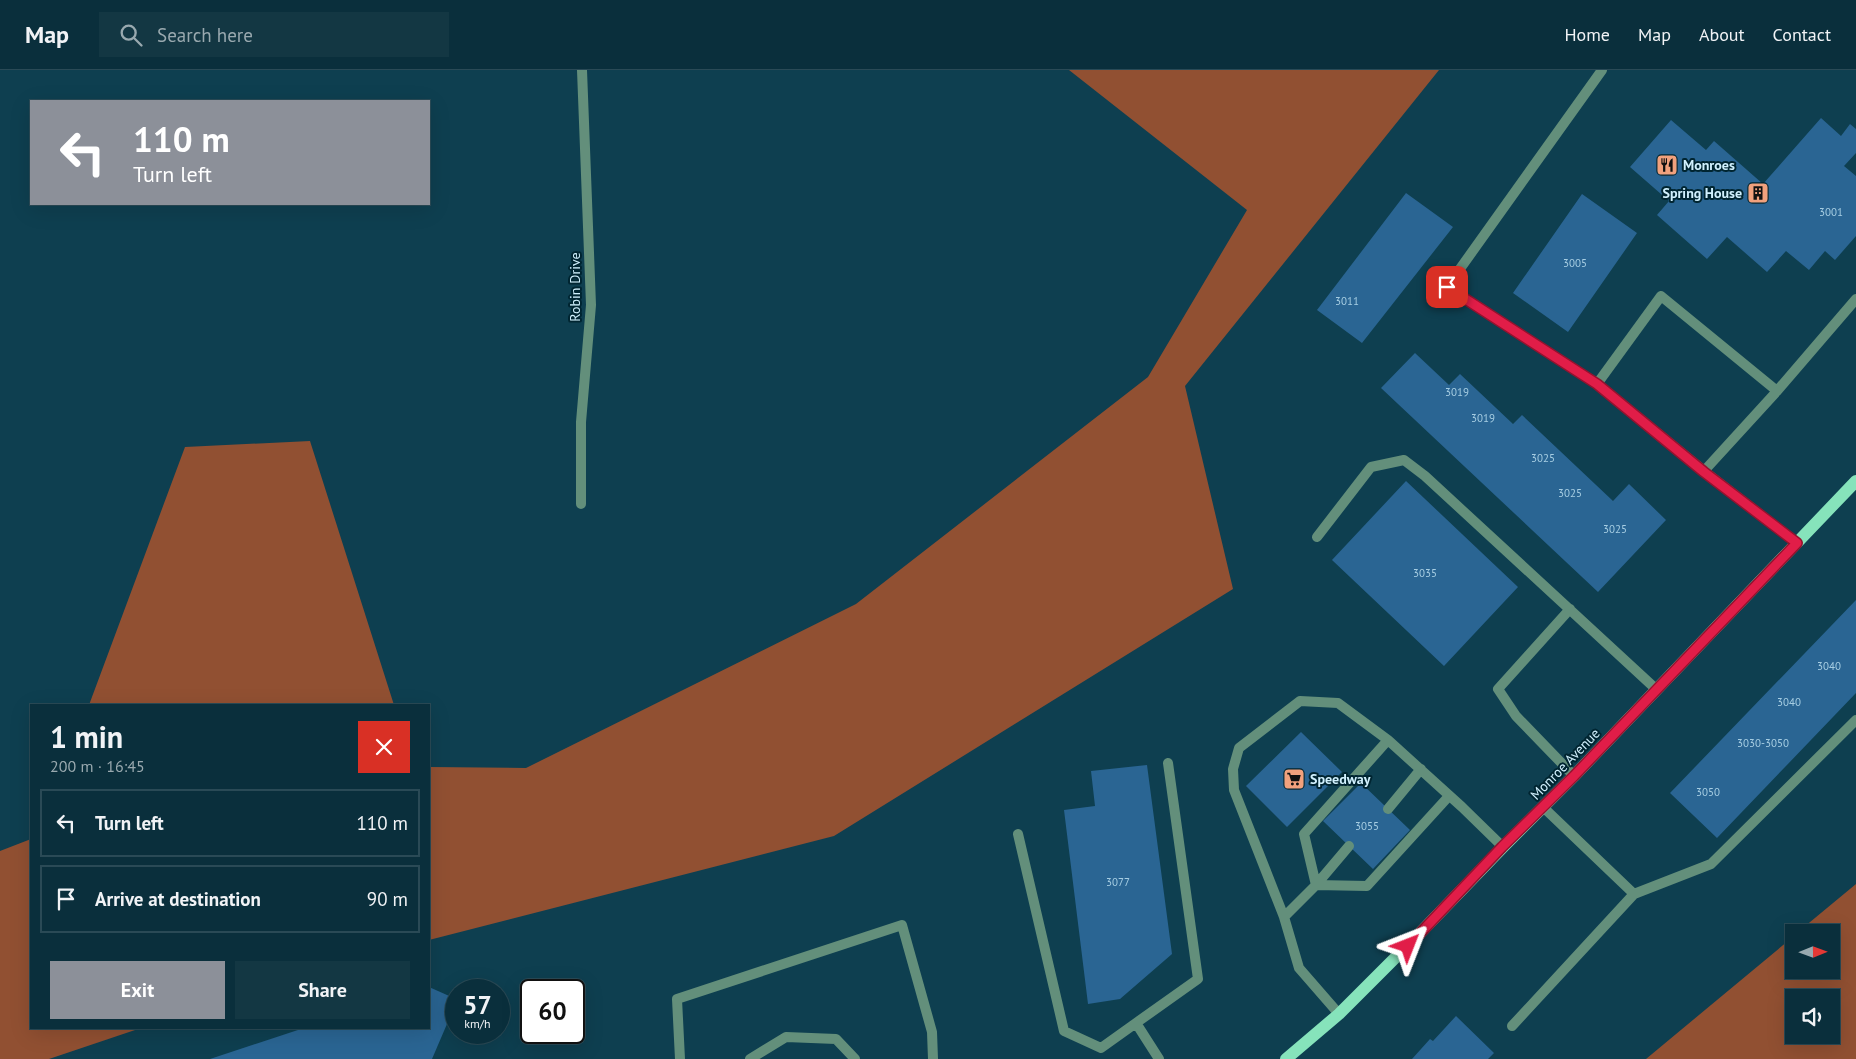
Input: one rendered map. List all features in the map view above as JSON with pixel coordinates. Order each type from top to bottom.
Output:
[{"type":"main road","name":"Monroe Avenue","points":[[1286,1059],[1338,1014],[1421,932],[1657,690],[1856,481]]},
{"type":"street","name":"Robin Drive","points":[[581,504],[581,422],[591,305],[582,70]]},
{"type":"street","points":[[1602,70],[1447,287],[1597,384],[1704,472],[1797,543]]},
{"type":"street","points":[[1597,384],[1662,296],[1777,391]]},
{"type":"street","points":[[1704,472],[1856,299]]},
{"type":"street","points":[[1317,537],[1371,467],[1404,460],[1425,476],[1657,690]]},
{"type":"street","points":[[1570,610],[1498,689],[1516,716],[1574,776]]},
{"type":"street","points":[[1338,1014],[1300,968],[1284,917],[1234,790],[1233,769],[1239,748],[1300,701],[1338,703],[1388,740],[1502,847]]},
{"type":"street","points":[[1512,1026],[1634,894],[1711,864],[1856,720]]},
{"type":"street","points":[[1316,885],[1304,834],[1388,740]]},
{"type":"street","points":[[1018,834],[1064,1031],[1101,1048],[1198,979],[1168,763]]},
{"type":"street","points":[[1388,809],[1421,769]]},
{"type":"street","points":[[1316,885],[1367,886],[1449,796]]},
{"type":"street","points":[[1543,807],[1634,894]]},
{"type":"street","points":[[1284,917],[1316,885],[1350,846]]},
{"type":"street","points":[[680,1059],[677,999],[902,925],[932,1032],[933,1059]]},
{"type":"street","points":[[1136,1023],[1159,1059]]},
{"type":"street","points":[[750,1059],[786,1037],[836,1039],[855,1059]]},
{"type":"shaded area","points":[[1069,70],[1439,70],[1185,386],[1233,589],[834,836],[430,940],[430,767],[526,768],[856,604],[1148,377],[1247,210]]},
{"type":"shaded area","points":[[310,441],[394,704],[89,704],[185,447]]},
{"type":"shaded area","points":[[30,839],[30,1029],[138,1029],[49,1059],[0,1059],[0,851]]},
{"type":"shaded area","points":[[1856,884],[1856,1059],[1646,1059],[1785,943],[1785,979],[1840,979],[1840,924],[1808,924]]},
{"type":"building","name":"Spring House","points":[[1821,118],[1841,136],[1850,124],[1856,129],[1856,153],[1844,166],[1856,176],[1856,236],[1835,260],[1825,251],[1809,270],[1786,251],[1767,272],[1727,237],[1707,259],[1657,215],[1669,201],[1630,167],[1671,120],[1706,150],[1714,141],[1763,184]]},
{"type":"building","points":[[1406,193],[1453,227],[1362,343],[1317,310]]},
{"type":"building","points":[[1582,194],[1637,233],[1568,332],[1513,293]]},
{"type":"building","points":[[1415,353],[1449,385],[1460,374],[1513,424],[1522,415],[1613,501],[1629,484],[1666,520],[1598,592],[1381,388]]},
{"type":"building","points":[[1406,481],[1518,587],[1444,666],[1332,560]]},
{"type":"building","points":[[1856,600],[1856,693],[1717,838],[1670,793]]},
{"type":"building","name":"Speedway","points":[[1301,732],[1342,772],[1287,827],[1246,786]]},
{"type":"building","points":[[1147,765],[1172,954],[1120,999],[1088,1004],[1064,810],[1095,806],[1091,771]]},
{"type":"building","points":[[1361,783],[1410,830],[1373,869],[1323,821]]},
{"type":"building","points":[[430,987],[445,994],[445,1029],[432,1059],[210,1059],[301,1029],[430,1029]]},
{"type":"building","points":[[1456,1016],[1494,1053],[1488,1059],[1412,1059],[1430,1039],[1433,1041]]},
{"type":"place","name":"Monroes","points":[[1667,165]]},
{"type":"place","name":"Spring House","points":[[1758,193]]},
{"type":"place","name":"Speedway","points":[[1294,779]]},
{"type":"route","points":[[1408,946],[1797,543],[1704,472],[1597,384],[1447,287]]}]
